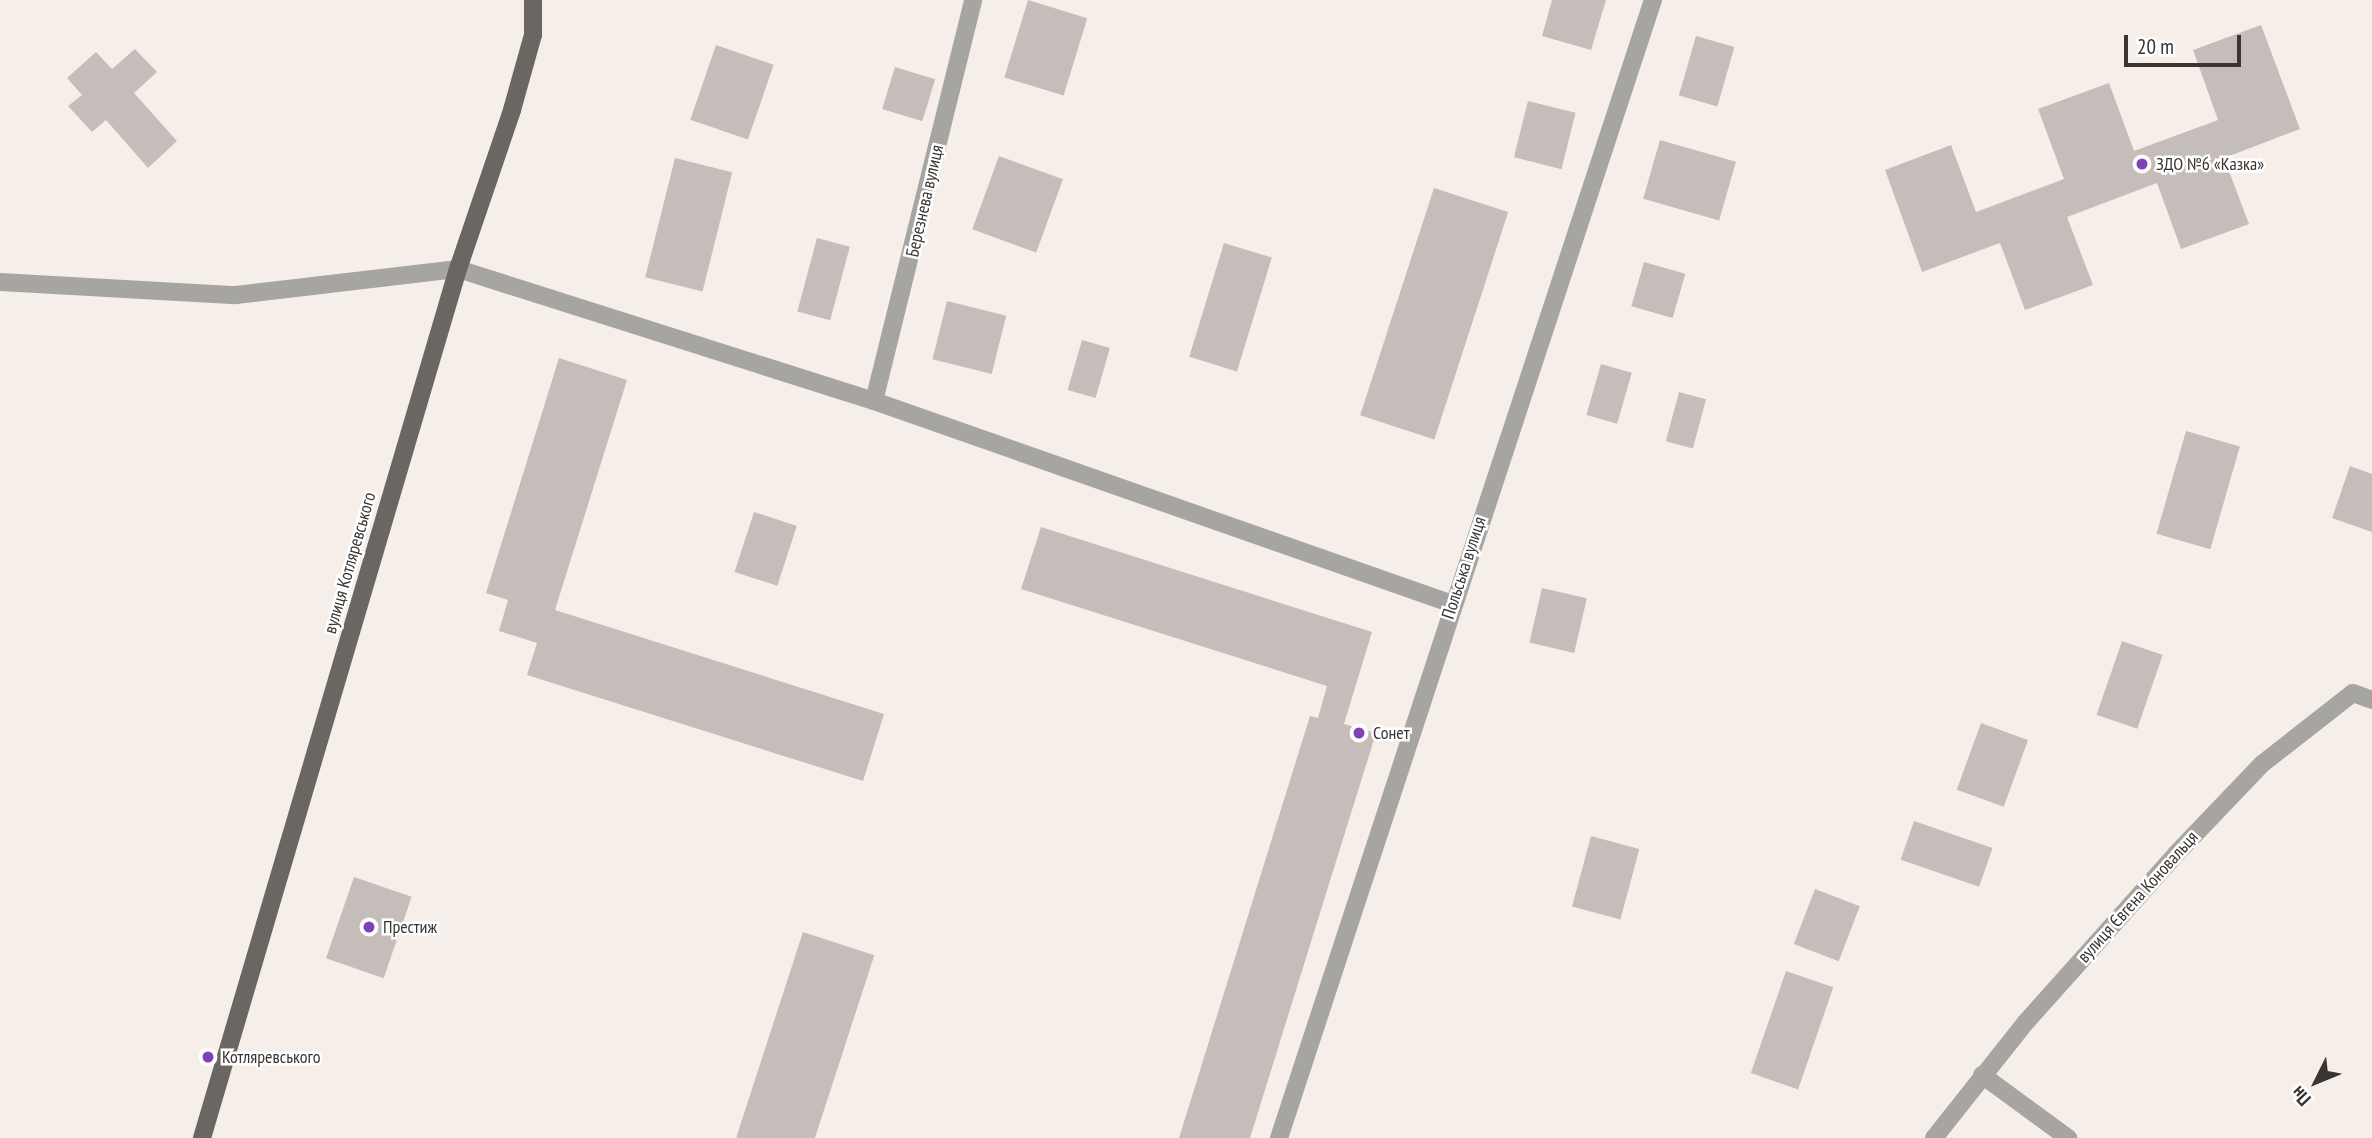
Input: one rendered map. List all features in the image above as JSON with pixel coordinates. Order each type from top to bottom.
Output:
[{"type":"main road","name":"вулиця Котляревського","points":[[202,1138],[458,269],[530,47],[533,35],[533,0]]},
{"type":"street","name":"Березнева вулиця","points":[[874,401],[974,0]]},
{"type":"street","name":"Польська вулиця","points":[[1279,1138],[1452,604],[1653,0]]},
{"type":"street","points":[[0,282],[236,295],[458,269],[874,401],[1452,604]]},
{"type":"street","name":"вулиця Євгена Коновальця","points":[[1934,1138],[1982,1075],[2176,854],[2262,764],[2353,693],[2372,700]]},
{"type":"street","points":[[1982,1075],[2068,1138]]},
{"type":"building","points":[[1028,0],[1087,18],[1064,96],[1004,77]]},
{"type":"building","points":[[1552,0],[1606,0],[1591,50],[1542,36]]},
{"type":"building","name":"ЗДО №6 «Казка»","points":[[2261,25],[2300,129],[2224,158],[2249,224],[2181,249],[2157,183],[2067,217],[2093,285],[2025,310],[2000,243],[1922,272],[1885,170],[1951,145],[1976,212],[2064,179],[2038,109],[2109,83],[2134,151],[2218,120],[2193,50]]},
{"type":"building","points":[[1696,36],[1734,47],[1717,107],[1679,96]]},
{"type":"building","points":[[716,45],[774,65],[748,140],[690,120]]},
{"type":"building","points":[[135,49],[157,72],[134,93],[177,141],[148,168],[106,120],[92,132],[68,106],[82,95],[67,78],[96,52],[112,69]]},
{"type":"building","points":[[895,67],[935,79],[922,121],[882,109]]},
{"type":"building","points":[[1528,101],[1576,113],[1562,169],[1514,157]]},
{"type":"building","points":[[1660,140],[1736,162],[1719,220],[1643,199]]},
{"type":"building","points":[[999,156],[1063,179],[1036,253],[972,229]]},
{"type":"building","points":[[675,158],[732,172],[702,292],[645,277]]},
{"type":"building","points":[[1434,188],[1508,212],[1434,439],[1360,415]]},
{"type":"building","points":[[817,238],[850,247],[830,320],[797,311]]},
{"type":"building","points":[[1224,243],[1272,258],[1237,371],[1189,357]]},
{"type":"building","points":[[1644,262],[1685,274],[1673,318],[1631,306]]},
{"type":"building","points":[[947,301],[1006,316],[992,374],[932,359]]},
{"type":"building","points":[[1082,340],[1110,348],[1096,398],[1068,390]]},
{"type":"building","points":[[559,358],[627,380],[555,610],[884,714],[863,781],[527,675],[537,643],[499,631],[508,600],[486,593]]},
{"type":"building","points":[[1601,364],[1632,373],[1617,424],[1586,415]]},
{"type":"building","points":[[1679,392],[1706,399],[1693,449],[1666,441]]},
{"type":"building","points":[[2186,431],[2240,446],[2210,549],[2157,534]]},
{"type":"building","points":[[2350,466],[2372,474],[2372,532],[2332,518]]},
{"type":"building","points":[[754,512],[797,526],[777,586],[735,572]]},
{"type":"building","points":[[1041,527],[1372,632],[1344,724],[1376,733],[1250,1138],[1179,1138],[1310,716],[1318,718],[1327,686],[1021,589]]},
{"type":"building","points":[[1542,588],[1587,598],[1574,653],[1529,643]]},
{"type":"building","points":[[2122,641],[2163,655],[2137,729],[2097,715]]},
{"type":"building","points":[[1981,723],[2028,740],[2004,807],[1957,790]]},
{"type":"building","points":[[1914,821],[1992,848],[1979,887],[1901,860]]},
{"type":"building","points":[[1591,836],[1639,849],[1620,919],[1572,907]]},
{"type":"building","name":"Престиж","points":[[354,877],[412,897],[384,978],[326,958]]},
{"type":"building","points":[[1815,889],[1860,906],[1839,961],[1794,944]]},
{"type":"building","points":[[803,932],[874,955],[815,1138],[736,1137]]},
{"type":"building","points":[[1786,971],[1833,987],[1798,1089],[1751,1073]]},
{"type":"place","name":"ЗДО №6 «Казка»","points":[[2142,164]]},
{"type":"place","name":"Сонет","points":[[1359,733]]},
{"type":"place","name":"Престиж","points":[[369,927]]},
{"type":"place","name":"Котляревського","points":[[208,1057]]}]
